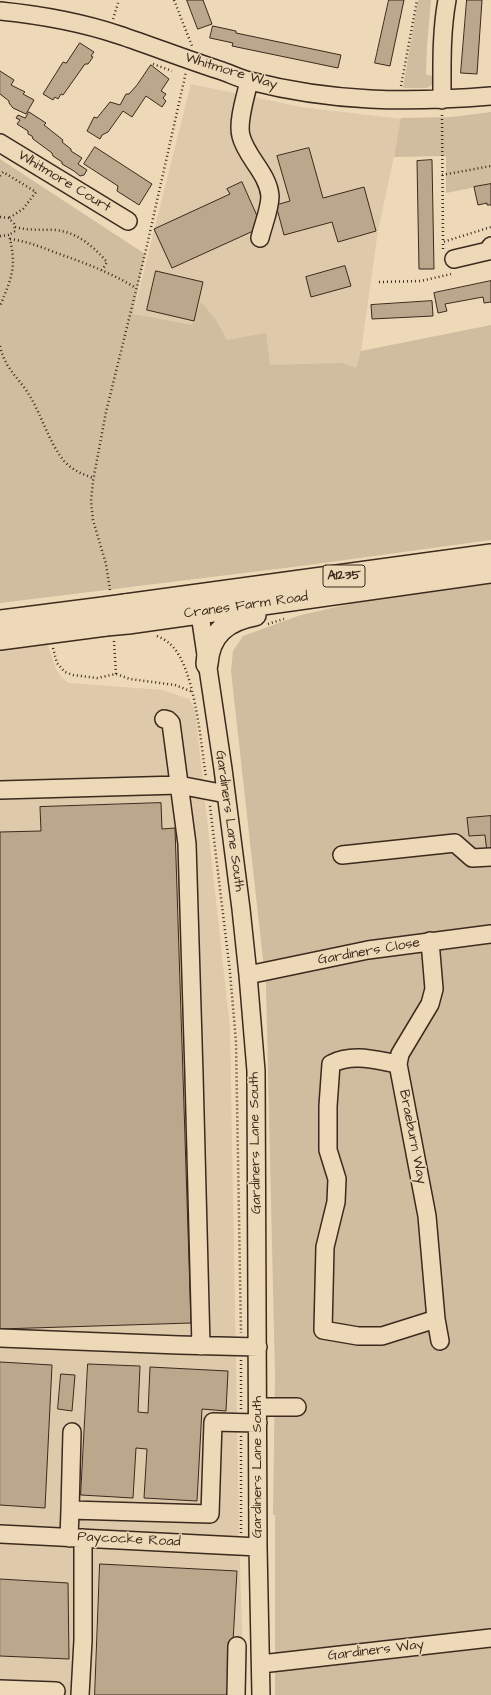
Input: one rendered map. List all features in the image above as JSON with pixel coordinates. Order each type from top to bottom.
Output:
[{"type":"main road","name":"Cranes Farm Road","points":[[0,639],[115,615],[198,604],[491,556]]},
{"type":"main road","name":"Cranes Farm Road","points":[[198,604],[343,592],[491,572]]},
{"type":"main road","name":"A1235","points":[[207,664],[210,645],[215,637],[233,622],[245,617],[343,592]]},
{"type":"main road","name":"Cranes Farm Road","points":[[0,621],[115,615]]},
{"type":"street","points":[[445,107],[442,47],[447,0]]},
{"type":"street","name":"Whitmore Way","points":[[0,11],[31,14],[70,21],[117,34],[190,63],[249,81],[297,91],[350,99],[445,107],[491,96]]},
{"type":"street","points":[[249,81],[242,112],[240,135],[247,152],[266,181],[270,197],[260,238]]},
{"type":"street","name":"Whitmore Court","points":[[0,142],[128,221]]},
{"type":"street","points":[[455,266],[488,251],[491,246]]},
{"type":"street","name":"Gardiners Lane South","points":[[198,604],[226,794],[248,975],[256,1071],[258,1547],[261,1695]]},
{"type":"street","points":[[164,719],[171,723],[186,844],[194,1067],[200,1346]]},
{"type":"street","points":[[0,790],[179,785],[226,794]]},
{"type":"street","points":[[342,855],[454,843],[472,858],[491,857]]},
{"type":"street","name":"Gardiners Close","points":[[248,975],[368,950],[491,934]]},
{"type":"street","points":[[430,942],[434,989],[430,1004],[400,1054],[398,1064],[358,1058],[341,1059],[331,1064],[328,1106],[328,1150],[336,1179],[336,1202],[325,1247],[323,1330],[358,1336],[382,1336],[436,1319]]},
{"type":"street","name":"Braeburn Way","points":[[398,1064],[427,1216],[436,1319],[440,1341]]},
{"type":"street","points":[[0,1338],[258,1347]]},
{"type":"street","points":[[70,1510],[210,1514],[213,1422],[241,1423],[258,1415],[297,1407]]},
{"type":"street","points":[[72,1432],[70,1510],[76,1538],[83,1640],[80,1695]]},
{"type":"street","name":"Paycocke Road","points":[[0,1534],[258,1547]]},
{"type":"street","name":"Gardiners Way","points":[[261,1664],[491,1638]]},
{"type":"street","points":[[236,1695],[237,1646]]},
{"type":"street","points":[[4,1691],[56,1691]]},
{"type":"path","points":[[112,23],[119,0]]},
{"type":"path","points":[[174,0],[193,78]]},
{"type":"path","points":[[401,90],[416,0]]},
{"type":"path","points":[[151,63],[190,63]]},
{"type":"path","points":[[116,674],[115,615],[106,564],[93,520],[91,501],[93,478],[106,412],[190,63]]},
{"type":"path","points":[[443,242],[441,115],[445,107]]},
{"type":"path","points":[[442,175],[491,166]]},
{"type":"path","points":[[0,176],[3,172],[36,192],[23,209],[9,218],[0,217]]},
{"type":"path","points":[[9,218],[15,227],[30,230],[56,230],[72,234],[94,248],[107,262],[102,270]]},
{"type":"path","points":[[9,237],[14,231],[15,227]]},
{"type":"path","points":[[0,236],[27,242],[102,270],[136,288]]},
{"type":"path","points":[[0,306],[12,273],[13,255],[9,237]]},
{"type":"path","points":[[378,282],[421,281],[455,266]]},
{"type":"path","points":[[0,346],[2,356],[8,369],[20,381],[32,399],[49,438],[65,462],[72,469],[93,478]]},
{"type":"path","points":[[155,634],[171,645],[184,667],[193,692],[208,790],[230,972],[236,1042],[241,1347],[241,1546]]},
{"type":"path","points":[[51,642],[57,663],[64,672],[73,676],[97,678],[116,674],[130,679],[175,685],[193,692]]},
{"type":"shaded area","points":[[418,0],[431,0],[426,74],[435,77],[435,83],[427,88],[403,88]]},
{"type":"shaded area","points":[[191,84],[301,107],[402,119],[378,231],[361,351],[360,370],[308,530],[133,314]]},
{"type":"shaded area","points":[[491,112],[491,184],[446,193],[446,156],[394,157],[401,118],[452,117]]},
{"type":"shaded area","points":[[0,159],[145,254],[133,314],[192,325],[201,302],[216,320],[227,340],[266,333],[270,365],[343,363],[356,368],[361,351],[491,325],[491,540],[301,566],[0,603]]},
{"type":"shaded area","points":[[491,583],[491,1695],[275,1695],[275,1515],[273,1515],[275,1375],[266,986],[231,671],[233,651],[243,636],[301,615],[367,600]]},
{"type":"shaded area","points":[[47,643],[56,669],[61,677],[69,683],[163,690],[189,699],[195,710],[230,1028],[239,1532],[244,1695],[0,1695],[0,651]]},
{"type":"building","points":[[187,0],[203,0],[212,24],[198,29]]},
{"type":"building","points":[[389,0],[404,0],[390,66],[375,63]]},
{"type":"building","points":[[467,0],[482,0],[477,74],[461,73]]},
{"type":"building","points":[[213,26],[236,31],[236,33],[341,55],[338,68],[232,46],[233,43],[210,38]]},
{"type":"building","points":[[80,43],[94,52],[91,56],[93,57],[88,64],[85,64],[63,95],[61,94],[58,99],[55,97],[53,100],[43,94],[63,62],[66,63]]},
{"type":"building","points":[[151,65],[169,79],[161,91],[166,94],[163,98],[166,101],[162,107],[146,96],[132,117],[123,111],[108,132],[102,135],[100,139],[87,131],[94,117],[97,118],[110,102],[120,105],[126,94],[129,94],[137,85]]},
{"type":"building","points":[[0,71],[14,80],[11,85],[25,92],[23,94],[34,100],[26,114],[13,108],[9,101],[0,94]]},
{"type":"building","points":[[29,112],[46,123],[44,125],[63,140],[62,142],[71,149],[71,151],[82,158],[78,164],[87,170],[84,175],[80,176],[62,164],[62,162],[53,156],[52,153],[33,139],[32,136],[28,134],[28,131],[17,124],[20,120],[16,118],[18,115],[25,118]]},
{"type":"building","points":[[95,147],[152,184],[139,205],[117,191],[118,186],[84,164]]},
{"type":"building","points":[[309,148],[323,198],[364,187],[376,231],[338,242],[332,222],[284,235],[276,205],[290,201],[277,156]]},
{"type":"building","points":[[432,160],[434,269],[419,269],[417,161]]},
{"type":"building","points":[[242,182],[262,227],[172,268],[154,229],[230,194],[227,189]]},
{"type":"building","points":[[491,184],[491,205],[487,205],[487,203],[478,205],[474,187]]},
{"type":"building","points":[[345,266],[351,286],[311,297],[306,277]]},
{"type":"building","points":[[156,271],[203,282],[194,321],[147,310]]},
{"type":"building","points":[[491,281],[491,302],[484,303],[483,297],[445,304],[447,311],[438,313],[434,293]]},
{"type":"building","points":[[432,301],[433,316],[372,319],[371,305]]},
{"type":"building","points":[[161,803],[162,829],[175,828],[191,1323],[0,1329],[0,832],[41,831],[40,807]]},
{"type":"building","points":[[491,816],[491,852],[487,852],[485,835],[469,836],[467,818]]},
{"type":"building","points":[[0,1362],[52,1365],[45,1508],[0,1505]]},
{"type":"building","points":[[88,1364],[140,1366],[138,1412],[148,1413],[150,1367],[228,1371],[226,1411],[202,1409],[197,1501],[144,1498],[147,1449],[136,1448],[133,1498],[81,1495]]},
{"type":"building","points":[[61,1374],[75,1375],[72,1411],[58,1409]]},
{"type":"building","points":[[100,1564],[237,1571],[230,1695],[95,1695]]},
{"type":"building","points":[[0,1579],[68,1583],[69,1659],[0,1656]]}]
